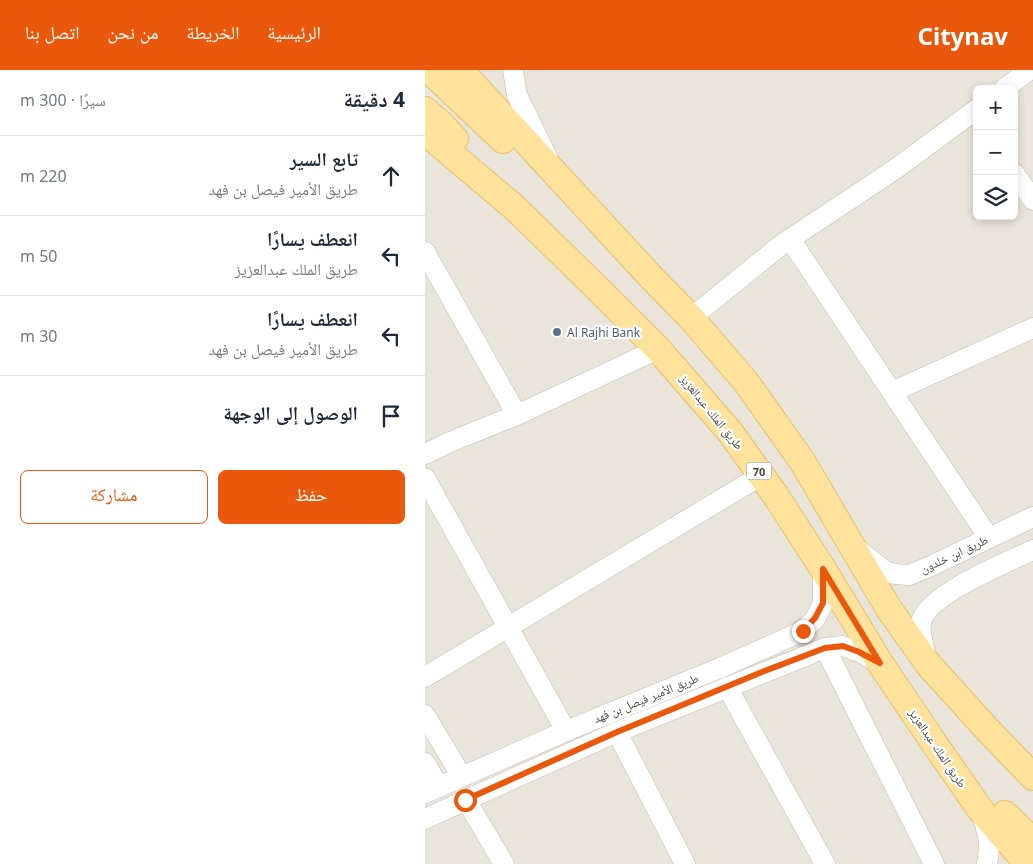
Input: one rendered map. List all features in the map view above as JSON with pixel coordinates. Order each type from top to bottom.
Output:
[{"type":"main road","points":[[429,70],[505,142],[609,232]]},
{"type":"main road","points":[[460,70],[691,318],[746,382],[802,461],[889,609],[928,664],[1033,777]]},
{"type":"main road","points":[[425,110],[466,150],[494,191]]},
{"type":"main road","name":"طريق الملك عبدالعزيز","points":[[425,132],[515,208],[658,349],[730,432],[823,569],[880,663],[928,734],[982,812],[1028,864]]},
{"type":"main road","points":[[959,698],[995,753],[1033,798]]},
{"type":"main road","points":[[928,734],[1033,841]]},
{"type":"street","points":[[513,70],[517,96],[555,172]]},
{"type":"street","points":[[1008,85],[1029,70]]},
{"type":"street","points":[[691,318],[781,245],[895,170],[973,114]]},
{"type":"street","points":[[1015,175],[1033,200]]},
{"type":"street","points":[[790,239],[989,538]]},
{"type":"street","points":[[425,252],[517,415]]},
{"type":"street","points":[[892,392],[1033,328]]},
{"type":"street","points":[[425,454],[517,415],[658,349]]},
{"type":"street","points":[[425,677],[761,475]]},
{"type":"street","points":[[425,478],[566,731]]},
{"type":"street","name":"طريق ابن خلدون","points":[[851,544],[885,571],[909,575],[1033,517]]},
{"type":"street","points":[[928,664],[921,635],[921,620],[932,604],[955,588],[1033,550]]},
{"type":"street","name":"طريق الأمير فيصل بن فهد","points":[[432,790],[803,631],[815,618],[823,603],[823,569]]},
{"type":"street","name":"طريق الأمير فيصل بن فهد","points":[[425,819],[617,732],[825,648],[843,646],[880,663]]},
{"type":"street","points":[[825,648],[934,864]]},
{"type":"street","points":[[727,688],[825,864]]},
{"type":"street","points":[[425,715],[462,777]]},
{"type":"street","points":[[617,732],[685,864]]},
{"type":"street","points":[[425,763],[432,790]]},
{"type":"street","points":[[465,800],[504,864]]},
{"type":"street","points":[[982,812],[989,837],[990,850],[987,864]]},
{"type":"shaded area","points":[[425,70],[1033,70],[1033,864],[425,864]]},
{"type":"place","name":"Al Rajhi Bank","points":[[557,332]]},
{"type":"route","points":[[465,800],[617,732],[825,648],[843,646],[880,663],[823,569],[823,603],[815,618],[803,631]]}]
